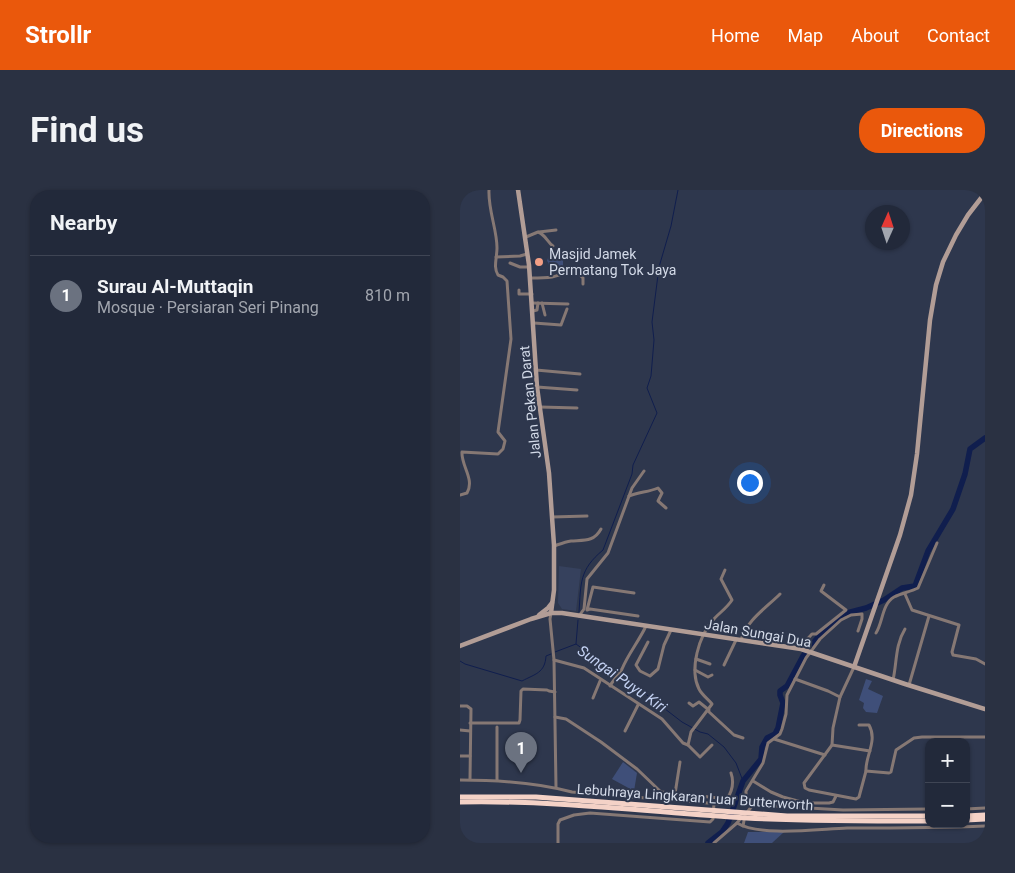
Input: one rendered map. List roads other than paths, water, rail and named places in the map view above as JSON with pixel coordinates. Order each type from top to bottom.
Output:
[{"type":"highway","name":"Lebuhraya Lingkaran Luar Butterworth","points":[[461,799],[536,797],[787,818],[925,821]]},
{"type":"highway","points":[[970,816],[985,815]]},
{"type":"highway","name":"Lebuhraya Lingkaran Luar Butterworth","points":[[787,818],[925,816]]},
{"type":"highway","points":[[970,820],[985,819]]},
{"type":"main road","name":"Jalan Pekan Darat","points":[[518,190],[526,237],[532,294],[535,303],[533,311],[536,370],[549,473],[554,546],[553,603],[551,613]]},
{"type":"main road","points":[[854,667],[900,535],[911,495],[917,454],[930,320],[936,285],[959,229],[985,193]]},
{"type":"main road","points":[[532,619],[542,614],[553,603],[562,613]]},
{"type":"main road","name":"Jalan Sungai Dua","points":[[460,646],[532,619],[551,613],[562,613],[800,649],[985,709]]},
{"type":"main road","points":[[836,660],[852,661],[859,653]]},
{"type":"main road","points":[[859,653],[859,662],[870,672]]},
{"type":"street","points":[[460,495],[467,493],[470,487],[470,480],[462,458],[462,452],[498,454],[501,453],[505,441],[498,432],[511,332],[507,281],[496,273],[496,242],[489,190]]},
{"type":"street","points":[[526,237],[538,232],[556,230]]},
{"type":"street","points":[[538,232],[544,234],[553,246]]},
{"type":"street","points":[[496,257],[528,254]]},
{"type":"street","points":[[510,263],[520,267],[530,267]]},
{"type":"street","points":[[531,278],[555,277],[563,272],[576,272],[583,278],[583,284]]},
{"type":"street","points":[[519,290],[519,294],[532,294]]},
{"type":"street","points":[[535,303],[568,304]]},
{"type":"street","points":[[542,303],[545,315]]},
{"type":"street","points":[[534,323],[561,325],[566,309]]},
{"type":"street","points":[[536,370],[580,374]]},
{"type":"street","points":[[538,387],[577,390]]},
{"type":"street","points":[[540,407],[577,408]]},
{"type":"street","points":[[590,617],[585,609],[588,579],[608,552],[629,496],[644,471]]},
{"type":"street","points":[[629,496],[641,491],[658,488],[662,493],[659,502],[666,508]]},
{"type":"street","points":[[552,517],[587,516]]},
{"type":"street","points":[[554,546],[573,541],[588,540],[595,537],[601,528]]},
{"type":"street","points":[[876,634],[881,626],[885,608],[889,601],[918,588],[937,543]]},
{"type":"street","points":[[688,745],[691,732],[712,704],[699,688],[695,677],[696,659],[704,635],[714,619],[732,600],[721,578],[725,570]]},
{"type":"street","points":[[800,649],[812,634],[816,634],[846,610],[822,591],[824,585]]},
{"type":"street","points":[[579,616],[585,609],[593,587],[634,593]]},
{"type":"street","points":[[724,665],[745,629],[780,594]]},
{"type":"street","points":[[905,594],[912,610],[959,626],[953,654],[976,659],[985,664]]},
{"type":"street","points":[[585,609],[638,616]]},
{"type":"street","points":[[601,619],[603,611]]},
{"type":"street","points":[[551,613],[554,649],[556,787]]},
{"type":"street","points":[[752,806],[746,800],[745,794],[764,758],[768,743],[780,734],[786,714],[787,695],[806,658],[820,639],[846,617],[862,614],[858,631]]},
{"type":"street","points":[[909,685],[929,616]]},
{"type":"street","points":[[610,686],[634,649],[646,626]]},
{"type":"street","points":[[894,680],[896,656],[901,635],[905,629]]},
{"type":"street","points":[[648,642],[636,665],[640,671],[650,676],[658,669],[664,645],[671,630]]},
{"type":"street","points":[[554,659],[584,668],[600,681],[662,719],[683,743],[688,745],[700,757],[712,745]]},
{"type":"street","points":[[696,659],[710,664]]},
{"type":"street","points":[[854,667],[840,697],[833,728],[832,745],[804,785],[811,791],[858,799],[872,742],[869,725],[859,725]]},
{"type":"street","points":[[695,670],[708,677],[712,675]]},
{"type":"street","points":[[795,679],[840,697]]},
{"type":"street","points":[[593,698],[600,681]]},
{"type":"street","points":[[470,723],[518,723],[520,720],[521,691],[531,689],[554,692]]},
{"type":"street","points":[[689,703],[693,706],[699,702],[734,735],[743,738]]},
{"type":"street","points":[[625,731],[638,705]]},
{"type":"street","points":[[460,706],[470,707],[470,779]]},
{"type":"street","points":[[555,717],[566,720],[601,742],[637,769],[661,792],[719,798]]},
{"type":"street","points":[[497,727],[497,780]]},
{"type":"street","points":[[460,730],[470,730]]},
{"type":"street","points":[[866,772],[891,772],[896,750],[914,738],[985,737]]},
{"type":"street","points":[[774,739],[825,755]]},
{"type":"street","points":[[832,745],[870,751]]},
{"type":"street","points":[[460,756],[470,756]]},
{"type":"street","points":[[675,794],[680,762]]},
{"type":"street","points":[[460,780],[516,781],[556,787],[572,792],[722,803],[729,797],[733,778],[731,772]]},
{"type":"street","points":[[753,781],[776,795],[801,802],[829,803],[833,802],[836,796]]},
{"type":"street","points":[[558,843],[558,824],[560,820],[574,815],[590,813],[710,822],[713,819],[714,803]]},
{"type":"street","points":[[714,843],[737,823],[752,806],[768,805],[843,810],[925,809]]},
{"type":"street","points":[[970,809],[985,808]]},
{"type":"street","points":[[743,826],[745,815]]},
{"type":"street","points":[[737,823],[752,829],[780,830],[849,828],[922,829],[985,826]]},
{"type":"waterway","points":[[579,612],[581,585],[585,571],[589,564],[603,550],[632,474],[633,465],[657,413],[647,388],[651,376],[654,340],[652,322],[659,267],[671,226],[678,190]]},
{"type":"waterway","points":[[708,843],[722,832],[728,823],[743,781],[761,759],[762,747],[767,738],[775,734],[783,703],[780,691],[787,686],[803,656],[823,631],[843,614],[866,608],[884,600],[902,588],[915,586],[928,551],[953,509],[965,474],[970,449],[985,438]]},
{"type":"waterway","points":[[576,644],[578,620]]},
{"type":"waterway","name":"Sungai Puyu Kiri","points":[[555,652],[576,644],[682,722],[700,732],[708,734],[724,747],[736,763],[743,781]]},
{"type":"waterway","name":"Sungai Puyu Kiri","points":[[460,661],[522,681],[541,670],[546,656],[551,654]]},
{"type":"place","name":"Masjid Jamek Permatang Tok Jaya","points":[[539,262]]},
{"type":"place","name":"Surau Al-Muttaqin","points":[[521,773]]}]
